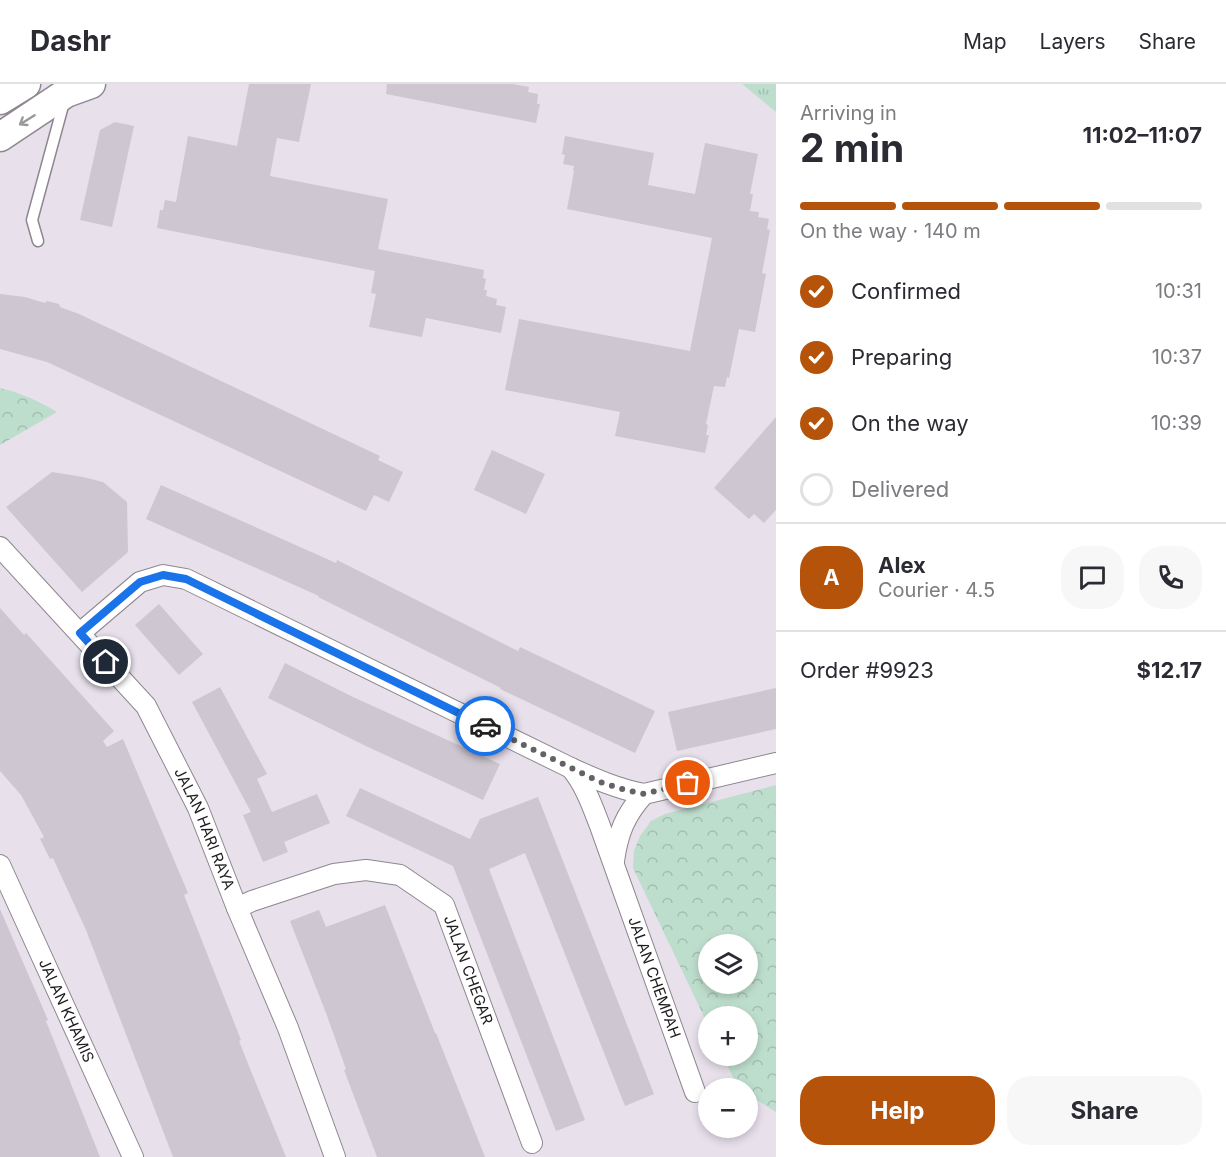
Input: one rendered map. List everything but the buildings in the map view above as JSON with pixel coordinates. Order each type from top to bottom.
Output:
[{"type":"street","points":[[0,100],[26,84]]},
{"type":"street","points":[[0,137],[78,89]]},
{"type":"street","name":"JALAN HARI RAYA","points":[[0,547],[146,706],[198,808],[288,1028],[335,1157]]},
{"type":"street","points":[[80,633],[140,582],[163,575],[186,579],[600,782],[625,790],[644,794],[776,763]]},
{"type":"street","name":"JALAN CHEMPAH","points":[[571,768],[585,789],[614,864],[694,1092]]},
{"type":"street","name":"JALAN CHEMPAH","points":[[614,864],[616,843],[624,822],[634,804],[644,794]]},
{"type":"street","name":"JALAN KHAMIS","points":[[0,865],[133,1157]]},
{"type":"street","name":"JALAN CHEGAR","points":[[237,908],[334,874],[366,870],[400,875],[444,905],[532,1143]]},
{"type":"lane","points":[[38,241],[32,220],[78,89]]},
{"type":"green space","points":[[742,84],[776,84],[776,112]]},
{"type":"green space","points":[[0,388],[30,398],[57,412],[0,445]]},
{"type":"green space","points":[[776,785],[776,1112],[758,1101],[758,1078],[733,1078],[728,1066],[758,1066],[758,1006],[699,1006],[633,868],[634,851],[640,836],[651,821],[665,814]]},
{"type":"way so far","points":[[485,726],[600,782],[625,790],[644,794],[688,783]]},
{"type":"route","points":[[106,662],[80,633],[140,582],[163,575],[186,579],[485,726]]}]
